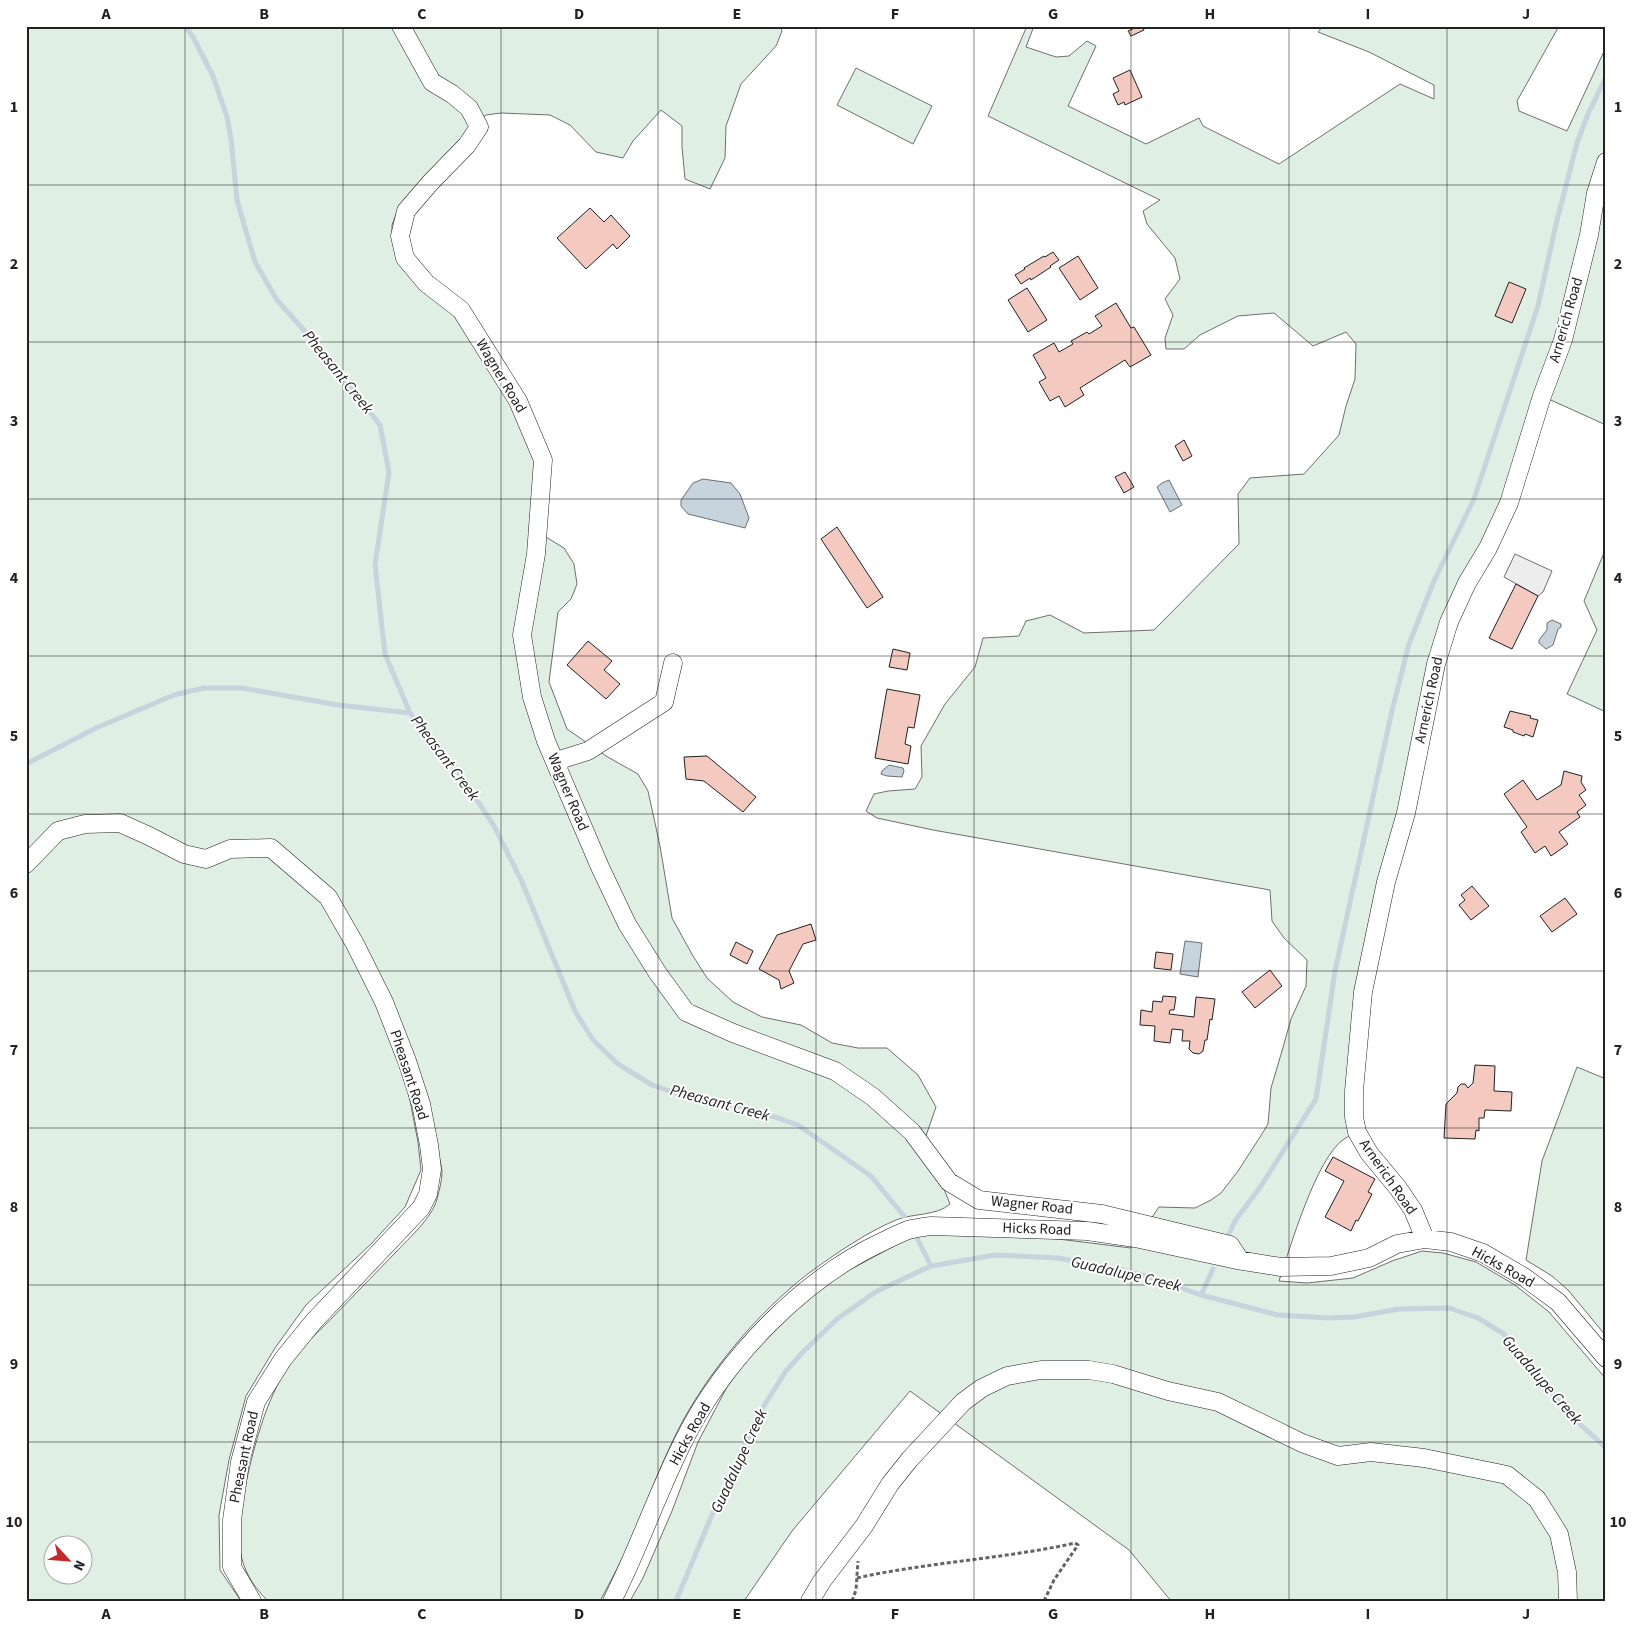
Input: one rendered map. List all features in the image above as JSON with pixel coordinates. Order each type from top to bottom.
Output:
[{"type":"street","name":"Wagner Road","points":[[401,26],[432,82],[452,94],[469,108],[479,127],[467,145],[430,182],[406,211],[400,236],[405,258],[426,283],[461,310],[518,401],[543,460],[536,554],[522,635],[532,697],[546,741],[600,866],[627,924],[657,972],[686,1012],[733,1033],[835,1071],[873,1097],[912,1132],[949,1182],[979,1200],[1102,1214],[1230,1246],[1240,1260]]},
{"type":"street","name":"Arnerich Road","points":[[1425,1239],[1413,1210],[1398,1188],[1369,1153],[1357,1132],[1354,1117],[1354,1091],[1363,992],[1386,882],[1406,813],[1436,664],[1449,622],[1466,583],[1488,548],[1509,503],[1542,396],[1563,340],[1589,235],[1596,193],[1606,162]]},
{"type":"street","points":[[556,761],[588,751],[664,702],[674,663]]},
{"type":"street","name":"Pheasant Road","points":[[26,864],[58,831],[85,824],[120,823],[184,854],[206,859],[230,849],[271,848],[328,897],[384,1002],[407,1061],[421,1104],[432,1169],[428,1194],[421,1208],[314,1320],[283,1359],[256,1402],[240,1462],[232,1520],[232,1567],[252,1601]]},
{"type":"street","name":"Hicks Road","points":[[612,1601],[686,1437],[721,1381],[765,1328],[813,1284],[866,1249],[909,1230],[931,1226],[1087,1231],[1135,1238],[1281,1267],[1331,1266],[1369,1258],[1397,1244],[1425,1239],[1451,1242],[1483,1253],[1524,1277],[1558,1302],[1606,1358]]},
{"type":"street","points":[[810,1601],[822,1581],[864,1526],[890,1484],[962,1402],[982,1388],[1007,1376],[1042,1370],[1089,1370],[1113,1374],[1168,1391],[1218,1402],[1302,1443],[1338,1456],[1371,1452],[1424,1458],[1507,1475],[1537,1499],[1559,1534],[1567,1572],[1568,1601]]},
{"type":"path","points":[[857,1578],[895,1570],[1037,1552],[1074,1544],[1078,1545],[1054,1580],[1044,1601]]},
{"type":"path","points":[[852,1601],[856,1590],[858,1559]]},
{"type":"green space","points":[[26,26],[780,26],[782,31],[776,46],[741,84],[726,126],[725,158],[710,189],[685,179],[682,126],[661,110],[633,141],[623,158],[596,152],[570,125],[550,115],[501,113],[486,115],[472,125],[463,139],[398,209],[392,225],[392,238],[453,314],[512,405],[537,461],[531,528],[564,548],[574,564],[577,584],[571,599],[558,612],[549,682],[567,729],[606,756],[638,774],[648,791],[660,846],[672,918],[693,956],[707,978],[733,1002],[762,1017],[801,1025],[832,1043],[858,1048],[887,1048],[918,1075],[936,1107],[920,1153],[944,1189],[950,1204],[938,1211],[896,1220],[851,1244],[809,1273],[752,1325],[718,1366],[689,1410],[665,1458],[625,1553],[600,1601],[268,1601],[257,1589],[243,1564],[239,1537],[244,1492],[261,1426],[273,1394],[289,1365],[308,1341],[419,1227],[430,1213],[437,1199],[442,1175],[441,1163],[438,1152],[407,1085],[418,1142],[421,1170],[405,1207],[371,1244],[306,1305],[275,1348],[246,1396],[229,1460],[219,1515],[220,1570],[241,1601],[26,1601]]},
{"type":"green space","points":[[1027,26],[1034,26],[1026,47],[1056,57],[1069,56],[1087,41],[1096,46],[1068,106],[1146,144],[1199,118],[1203,126],[1279,164],[1400,84],[1434,99],[1434,85],[1369,52],[1318,32],[1323,26],[1559,26],[1517,101],[1519,111],[1567,131],[1606,47],[1606,425],[1542,396],[1509,503],[1449,622],[1379,917],[1357,1132],[1344,1139],[1334,1149],[1314,1184],[1279,1281],[1307,1283],[1353,1278],[1392,1261],[1422,1251],[1443,1253],[1476,1262],[1515,1285],[1549,1312],[1606,1379],[1606,1601],[1171,1601],[1129,1550],[910,1391],[792,1531],[744,1601],[630,1601],[643,1578],[672,1511],[698,1442],[727,1387],[768,1330],[840,1275],[911,1237],[943,1232],[1034,1236],[1131,1248],[1159,1207],[1195,1208],[1211,1200],[1221,1193],[1238,1171],[1268,1124],[1271,1088],[1291,1019],[1306,986],[1307,960],[1284,938],[1272,921],[1270,890],[933,830],[877,818],[866,811],[874,794],[915,789],[922,777],[921,746],[945,704],[975,667],[983,638],[1019,636],[1026,621],[1050,615],[1084,633],[1154,630],[1239,544],[1238,494],[1250,478],[1304,474],[1339,435],[1355,379],[1356,344],[1346,332],[1313,346],[1274,313],[1238,316],[1200,335],[1184,349],[1166,349],[1165,338],[1173,315],[1165,299],[1180,279],[1175,258],[1147,224],[1143,211],[1160,200],[988,116]]},
{"type":"green space","points":[[856,68],[932,106],[913,144],[837,105]]},
{"type":"green space","points":[[1606,548],[1606,712],[1567,694],[1597,630],[1584,601]]},
{"type":"green space","points":[[1577,1067],[1606,1079],[1606,1336],[1568,1290],[1552,1276],[1526,1260],[1542,1161]]},
{"type":"shaded area","points":[[703,479],[731,483],[740,494],[749,518],[745,528],[688,514],[681,506],[681,500],[693,483]]},
{"type":"shaded area","points":[[1169,480],[1182,505],[1170,512],[1157,487]]},
{"type":"shaded area","points":[[1515,554],[1552,571],[1543,592],[1538,596],[1504,577]]},
{"type":"shaded area","points":[[1552,620],[1561,624],[1561,627],[1558,629],[1553,645],[1546,649],[1539,643],[1539,640],[1547,630],[1547,623]]},
{"type":"shaded area","points":[[889,765],[903,768],[902,777],[881,774]]},
{"type":"shaded area","points":[[1185,941],[1202,943],[1198,977],[1180,974]]},
{"type":"building","points":[[1136,26],[1142,26],[1144,30],[1131,36],[1128,31]]},
{"type":"building","points":[[1130,70],[1142,97],[1125,105],[1124,102],[1118,105],[1113,94],[1119,91],[1113,78]]},
{"type":"building","points":[[590,208],[604,222],[611,215],[630,236],[617,249],[613,244],[586,269],[557,238]]},
{"type":"building","points":[[1053,252],[1059,260],[1031,280],[1030,278],[1021,284],[1015,275]]},
{"type":"building","points":[[1078,256],[1098,288],[1080,300],[1059,268]]},
{"type":"building","points":[[1509,282],[1526,289],[1512,323],[1495,316]]},
{"type":"building","points":[[1027,288],[1047,320],[1028,332],[1008,300]]},
{"type":"building","points":[[1116,303],[1131,328],[1134,327],[1151,355],[1130,367],[1125,360],[1080,388],[1084,395],[1065,407],[1059,396],[1050,401],[1039,382],[1046,378],[1033,355],[1054,343],[1059,352],[1073,344],[1071,341],[1087,332],[1089,334],[1102,326],[1095,316]]},
{"type":"building","points":[[1184,440],[1192,456],[1183,461],[1175,446]]},
{"type":"building","points":[[1125,472],[1134,487],[1124,493],[1115,477]]},
{"type":"building","points":[[837,527],[883,597],[867,608],[821,539]]},
{"type":"building","points":[[1516,584],[1538,596],[1512,649],[1489,638]]},
{"type":"building","points":[[588,641],[612,661],[604,670],[620,684],[606,699],[567,665]]},
{"type":"building","points":[[893,649],[910,653],[907,670],[889,667]]},
{"type":"building","points":[[887,689],[920,695],[914,728],[908,727],[905,744],[911,746],[908,764],[875,758]]},
{"type":"building","points":[[1510,711],[1531,716],[1530,718],[1538,720],[1533,737],[1525,734],[1524,736],[1504,727]]},
{"type":"building","points":[[707,756],[756,797],[743,812],[704,781],[686,779],[684,757]]},
{"type":"building","points":[[1564,771],[1582,776],[1581,782],[1586,790],[1579,795],[1586,805],[1577,812],[1580,817],[1559,832],[1568,844],[1551,856],[1545,846],[1535,853],[1521,832],[1527,827],[1504,794],[1523,780],[1537,800],[1561,785]]},
{"type":"building","points":[[1472,886],[1489,906],[1471,920],[1459,905],[1465,900],[1461,895]]},
{"type":"building","points":[[1565,898],[1577,914],[1552,932],[1540,916]]},
{"type":"building","points":[[811,924],[816,940],[803,944],[789,971],[794,983],[781,989],[779,980],[759,969],[777,935]]},
{"type":"building","points":[[736,942],[753,951],[747,964],[730,955]]},
{"type":"building","points":[[1156,952],[1173,954],[1171,970],[1154,968]]},
{"type":"building","points":[[1270,970],[1282,986],[1255,1008],[1242,992]]},
{"type":"building","points":[[1163,996],[1176,997],[1174,1010],[1170,1010],[1169,1014],[1194,1017],[1196,997],[1215,999],[1207,1040],[1205,1040],[1203,1051],[1199,1054],[1193,1053],[1189,1049],[1190,1041],[1182,1041],[1183,1030],[1172,1029],[1170,1043],[1154,1041],[1155,1026],[1140,1025],[1141,1010],[1152,1012],[1153,1001],[1162,1002]]},
{"type":"building","points":[[1475,1065],[1495,1066],[1494,1091],[1512,1092],[1511,1111],[1485,1110],[1484,1118],[1479,1118],[1479,1131],[1476,1130],[1475,1139],[1444,1138],[1446,1104],[1457,1093],[1458,1087],[1461,1084],[1465,1084],[1468,1088],[1473,1083]]},
{"type":"building","points":[[1333,1157],[1375,1179],[1368,1192],[1372,1194],[1351,1231],[1325,1217],[1344,1181],[1325,1171]]},
{"type":"waterway","name":"Pheasant Creek","points":[[185,26],[193,37],[213,76],[227,117],[237,200],[255,262],[277,300],[327,356],[380,425],[389,472],[375,565],[385,654],[410,713],[459,773],[494,826],[522,882],[575,1011],[593,1040],[618,1064],[652,1085],[687,1097],[749,1108],[798,1125],[871,1176],[904,1216]]},
{"type":"waterway","points":[[1226,1240],[1235,1221],[1261,1186],[1316,1099],[1335,971],[1391,715],[1409,644],[1434,581],[1474,499],[1538,306],[1556,224],[1577,143],[1588,114],[1606,77]]},
{"type":"waterway","points":[[26,764],[96,728],[174,695],[204,688],[242,688],[338,705],[410,713]]},
{"type":"waterway","name":"Pheasant Creek","points":[[916,1236],[931,1266]]},
{"type":"waterway","name":"Guadalupe Creek","points":[[676,1601],[712,1515],[760,1412],[786,1371],[802,1353],[837,1319],[877,1291],[931,1266],[995,1255],[1058,1258],[1122,1270],[1153,1278],[1201,1295],[1278,1315],[1329,1318],[1354,1317],[1399,1309],[1449,1308],[1478,1318],[1504,1334],[1571,1416],[1606,1448]]},
{"type":"waterway","points":[[1201,1295],[1213,1269]]}]
